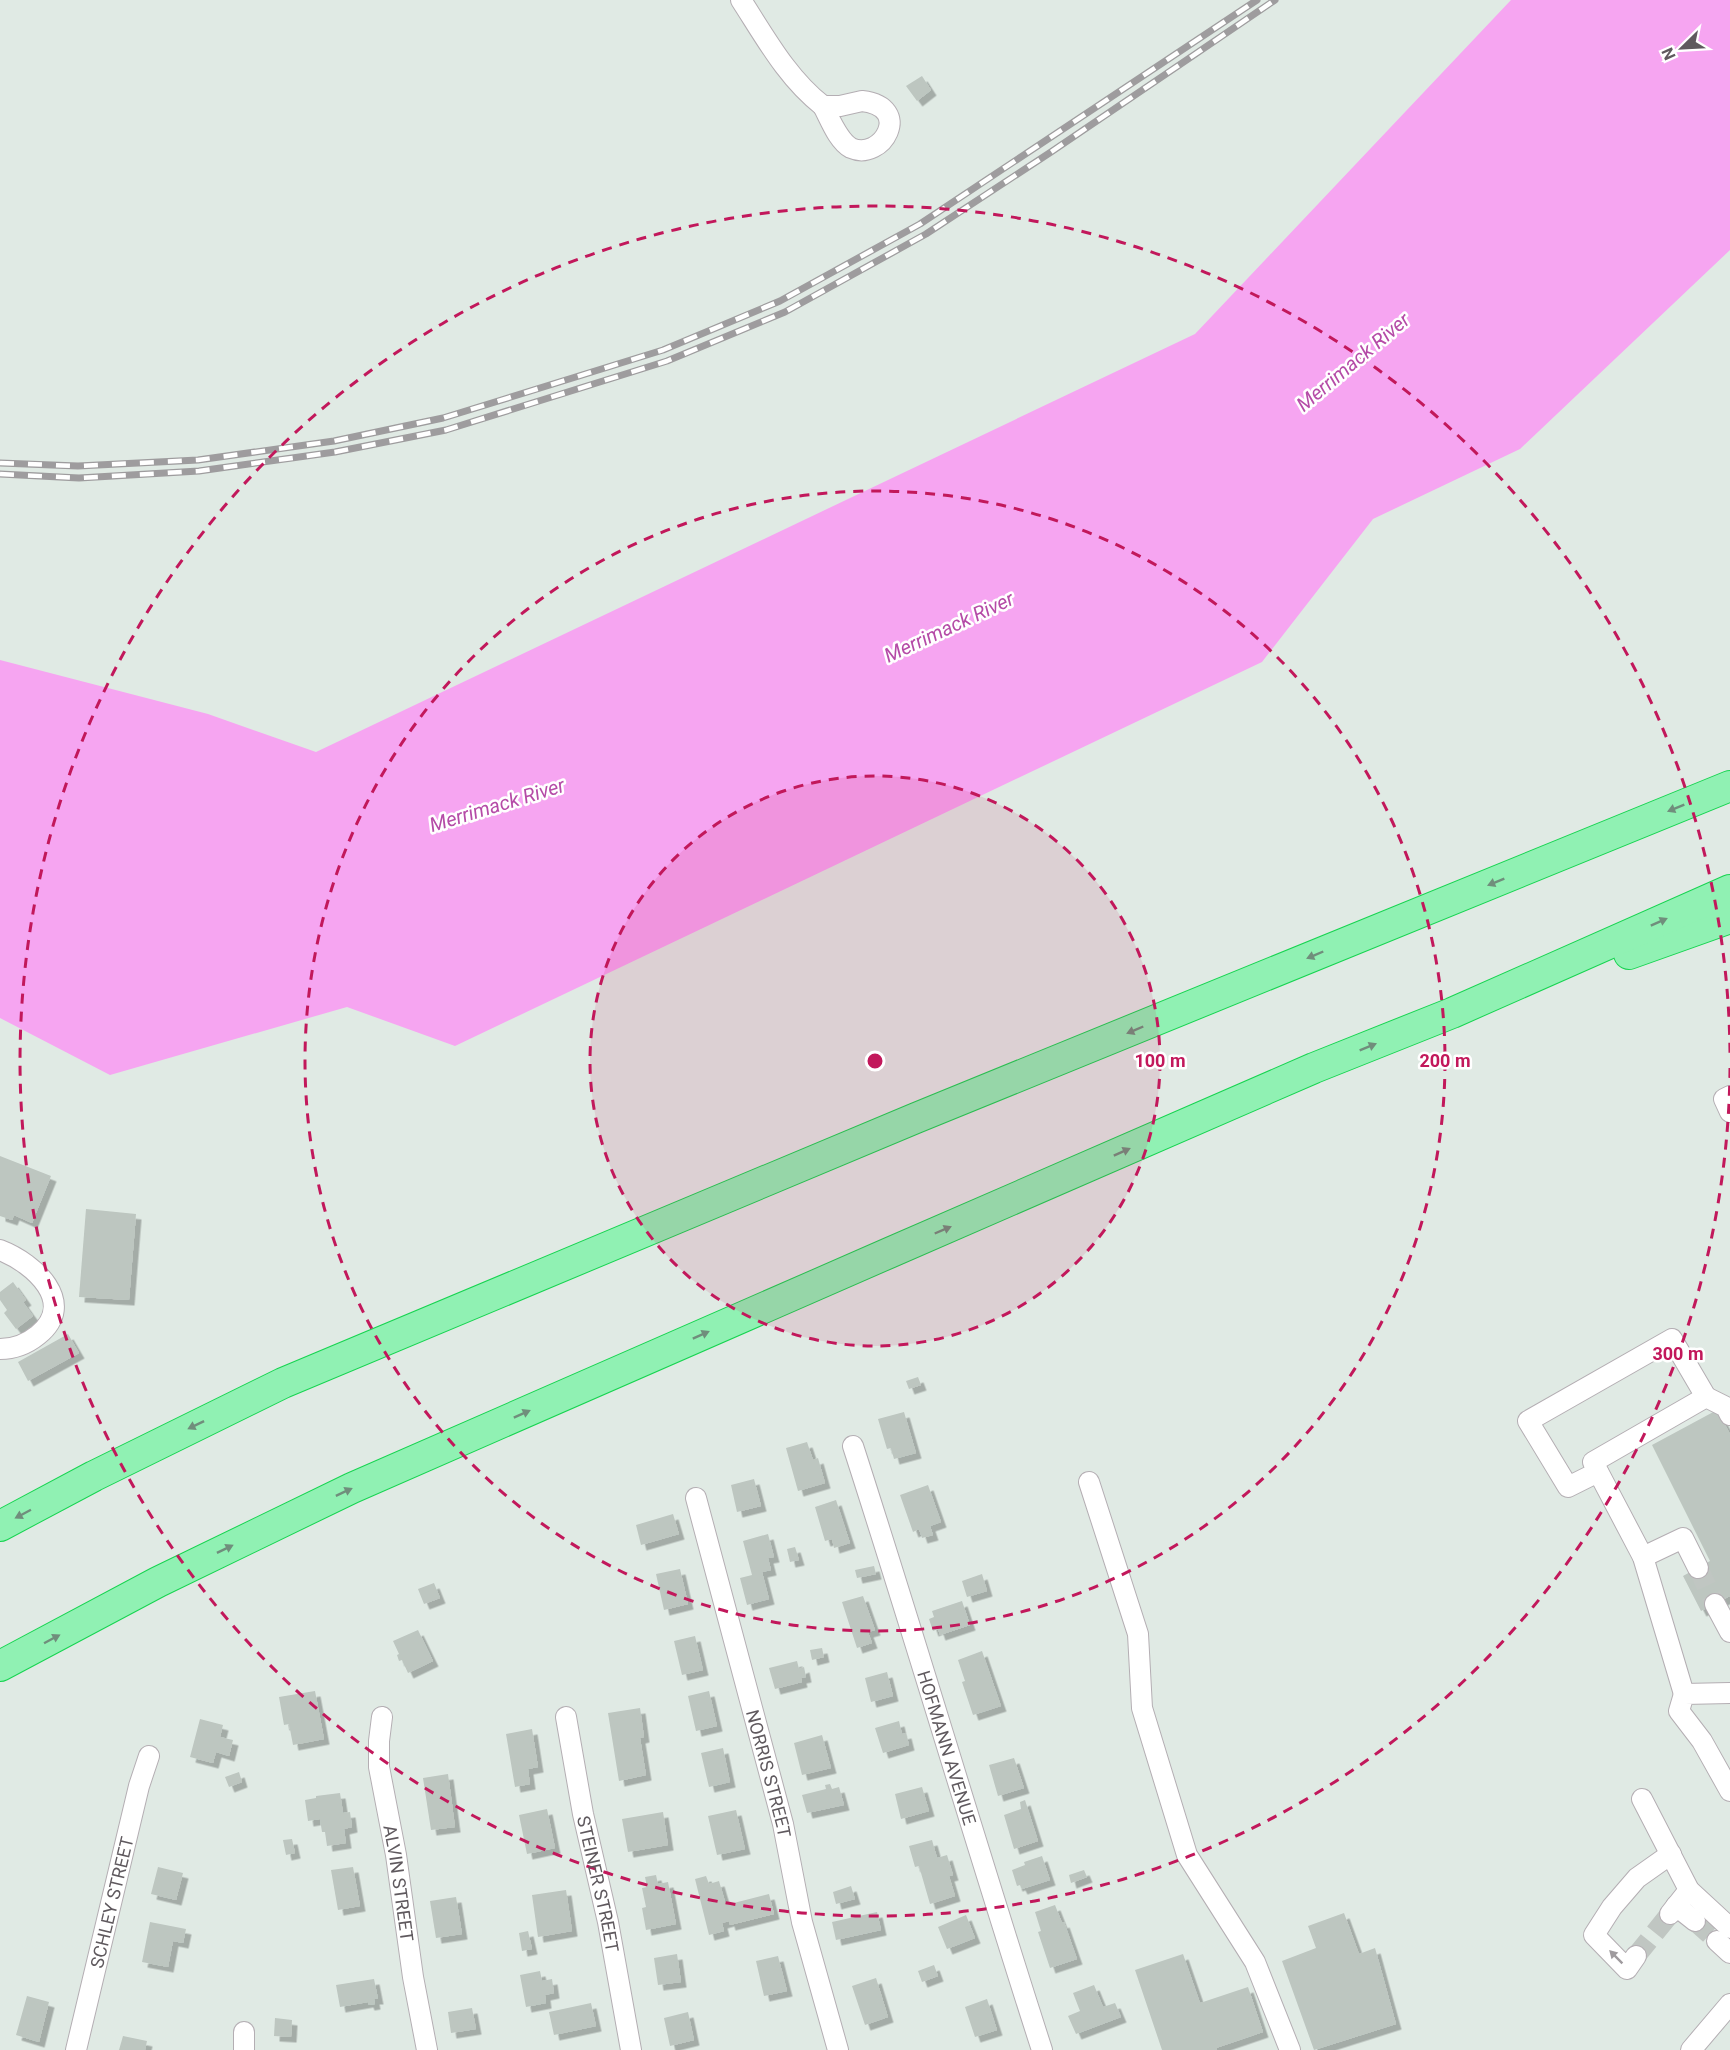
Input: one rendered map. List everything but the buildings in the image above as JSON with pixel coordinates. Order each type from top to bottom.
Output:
[{"type":"highway","points":[[0,1526],[94,1476],[294,1378],[905,1123],[1730,786]]},
{"type":"highway","points":[[0,1666],[158,1582],[352,1488],[1314,1068],[1452,1013],[1730,891]]},
{"type":"highway","points":[[1452,1013],[1686,935],[1730,918]]},
{"type":"street","points":[[741,0],[789,72],[806,92],[823,106]]},
{"type":"street","points":[[1730,1096],[1724,1099],[1730,1112]]},
{"type":"street","points":[[0,1250],[10,1254],[35,1272],[50,1289],[55,1307],[48,1327],[30,1342],[10,1349],[0,1349]]},
{"type":"street","points":[[1598,1472],[1568,1487],[1528,1421],[1672,1340],[1706,1397],[1726,1407],[1730,1415]]},
{"type":"street","points":[[1706,1397],[1593,1462],[1643,1557],[1684,1694],[1679,1711],[1702,1741],[1730,1791]]},
{"type":"street","name":"HOFMANN AVENUE","points":[[853,1446],[1042,2050]]},
{"type":"street","points":[[1089,1482],[1138,1634],[1142,1708],[1186,1855],[1255,1962],[1290,2050]]},
{"type":"street","name":"NORRIS STREET","points":[[696,1498],[783,1824],[802,1922],[838,2050]]},
{"type":"street","points":[[1643,1557],[1683,1538],[1698,1568]]},
{"type":"street","points":[[1715,1604],[1730,1632]]},
{"type":"street","points":[[1684,1694],[1730,1694]]},
{"type":"street","name":"ALVIN STREET","points":[[382,1717],[379,1767],[396,1855],[413,1977],[427,2050]]},
{"type":"street","name":"STEINER STREET","points":[[566,1717],[584,1814],[608,1922],[631,2050]]},
{"type":"street","name":"SCHLEY STREET","points":[[76,2050],[139,1786],[149,1756]]},
{"type":"street","points":[[1642,1799],[1689,1890],[1726,1941]]},
{"type":"street","points":[[1636,1956],[1627,1969],[1593,1935],[1612,1907],[1637,1878],[1671,1854]]},
{"type":"street","points":[[1689,1890],[1673,1910],[1695,1921]]},
{"type":"street","points":[[1691,2050],[1730,2004]]},
{"type":"water","name":"Merrimack River","points":[[1511,0],[1730,0],[1730,250],[1520,449],[1373,519],[1262,662],[455,1046],[347,1007],[110,1075],[0,1018],[0,660],[208,714],[316,752],[1195,334]]},
{"type":"tunnel","points":[[1698,1568],[1715,1604]]},
{"type":"tunnel","points":[[1636,1956],[1670,1914]]},
{"type":"tunnel","points":[[1695,1921],[1717,1941]]},
{"type":"railway","points":[[0,463],[78,466],[198,460],[334,441],[443,418],[663,350],[780,301],[920,224],[1257,0]]},
{"type":"railway","points":[[0,474],[79,478],[199,471],[335,452],[446,430],[667,361],[785,312],[926,234],[1275,0]]}]
